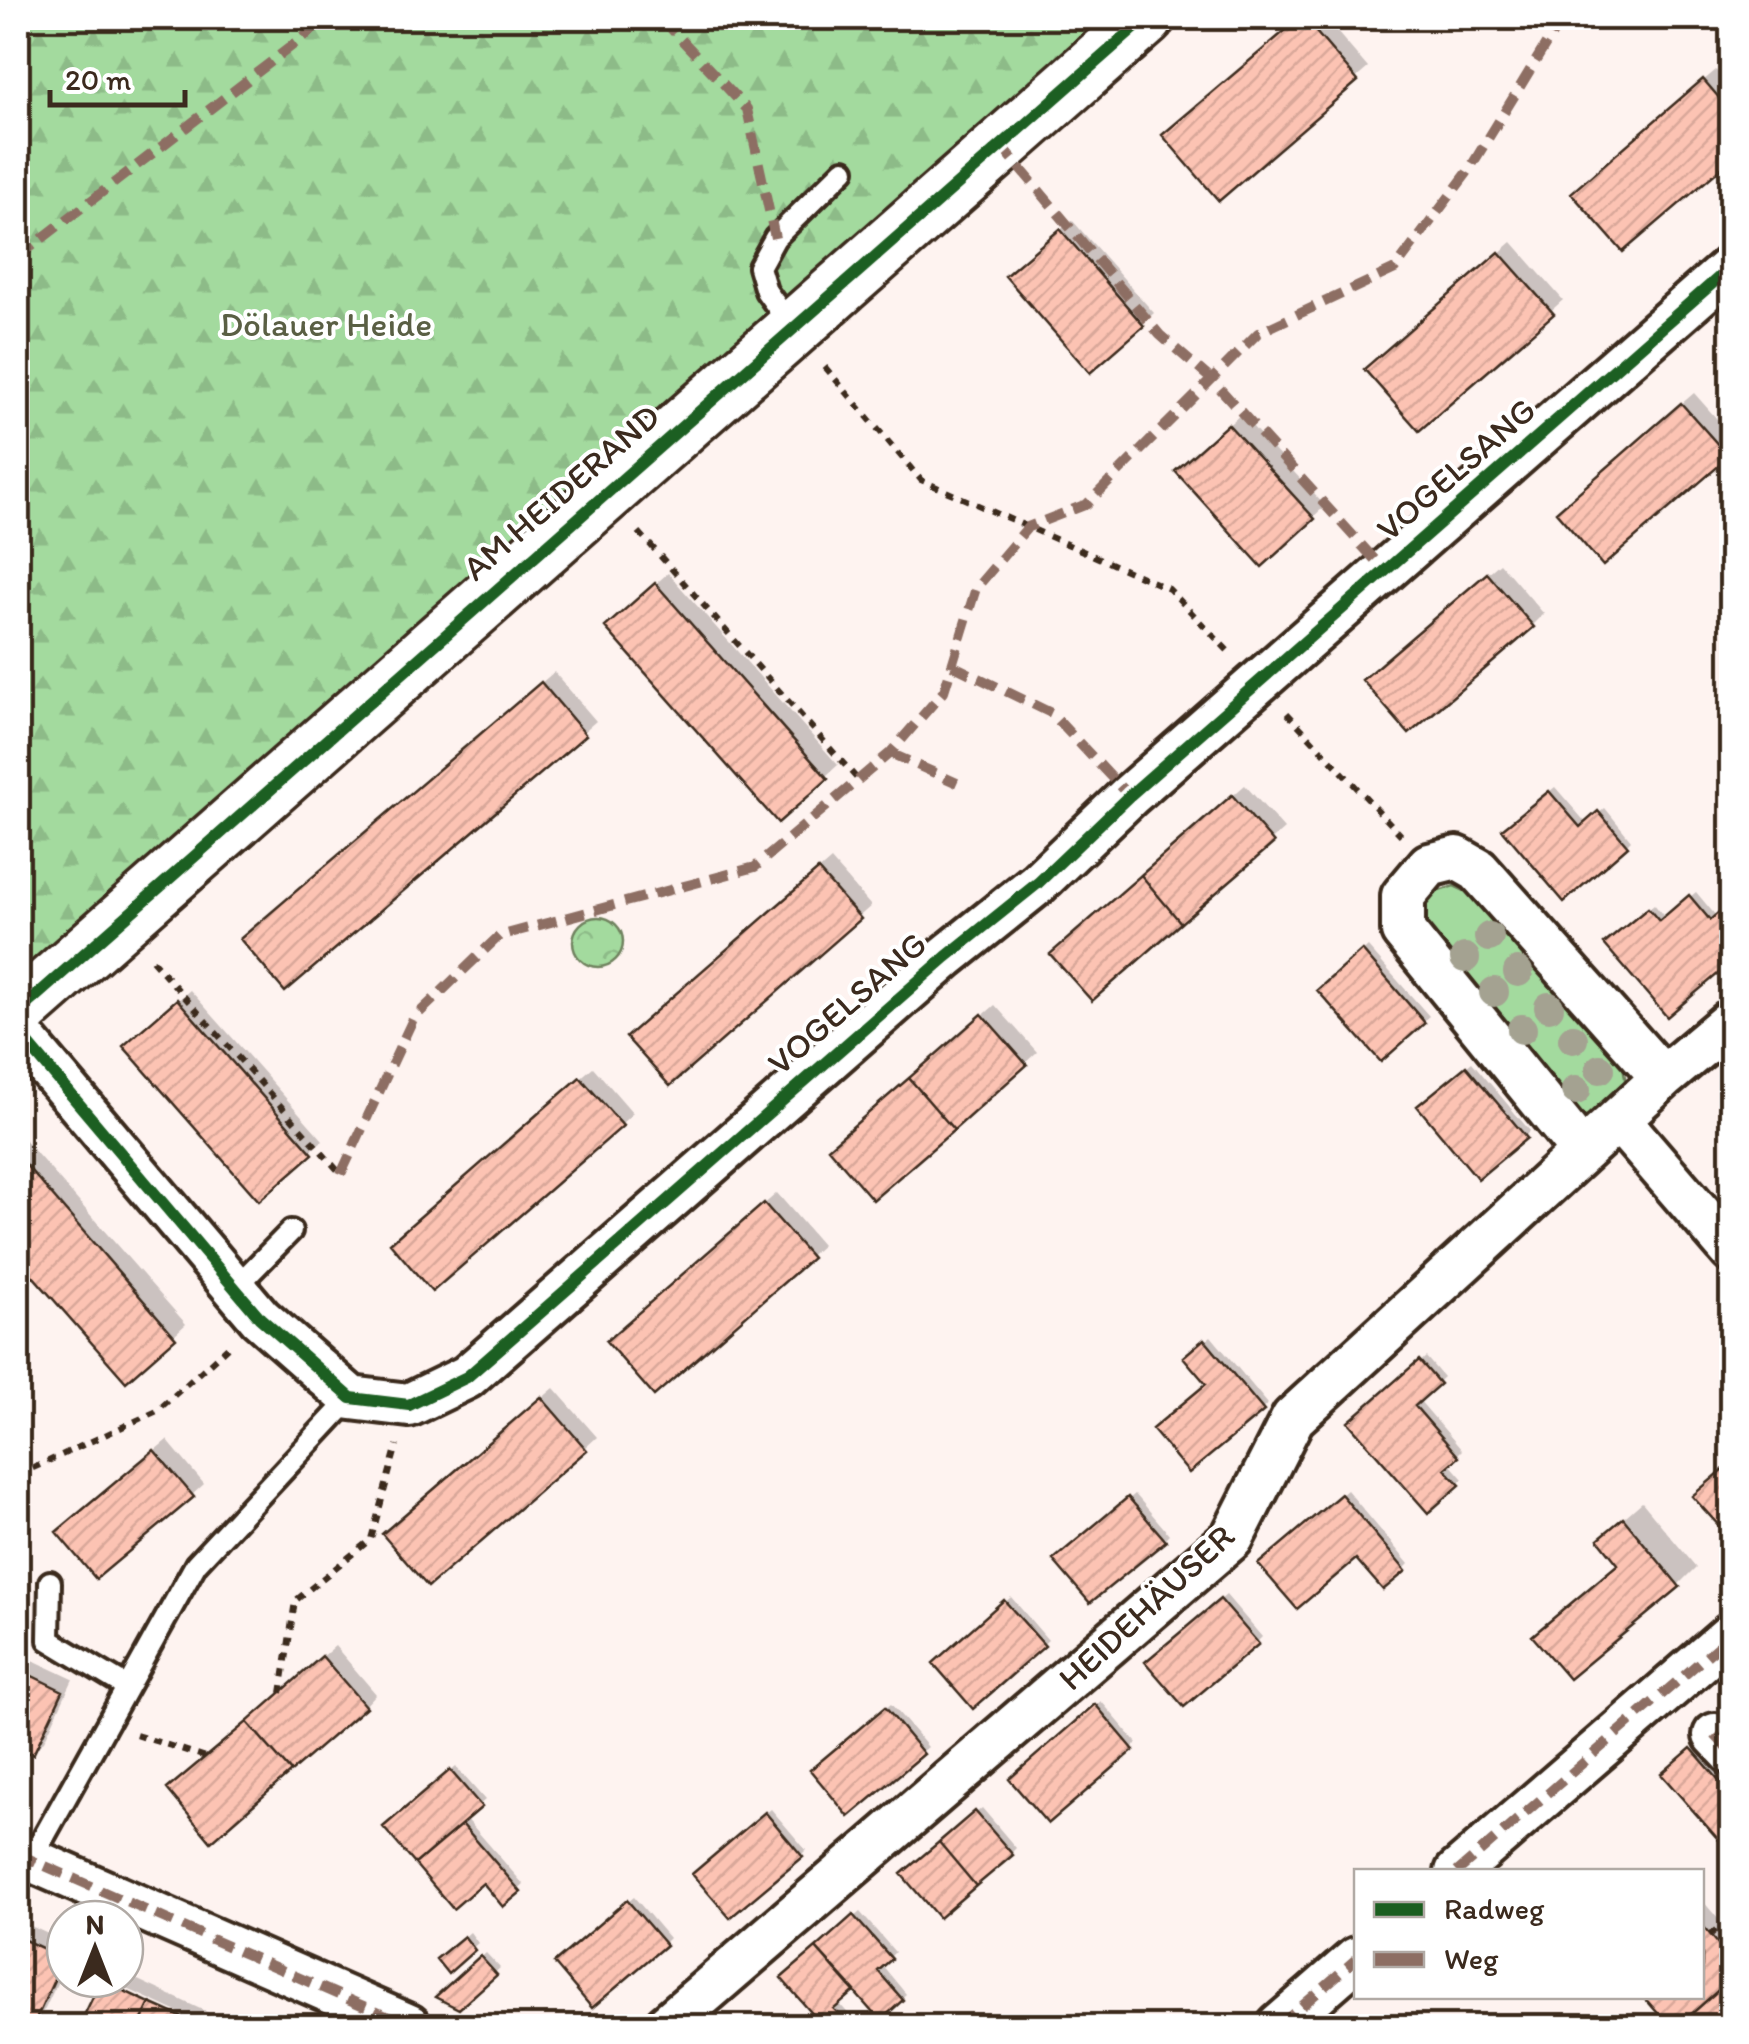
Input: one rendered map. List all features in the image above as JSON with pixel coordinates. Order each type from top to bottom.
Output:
[{"type":"street","name":"AM HEIDERAND","points":[[18,1012],[1146,18]]},
{"type":"street","name":"VOGELSANG","points":[[408,1405],[467,1376],[946,957],[1038,883],[1129,796],[1732,266]]},
{"type":"street","points":[[1582,1152],[1403,932],[1404,896],[1430,865],[1457,858],[1478,870],[1662,1078]]},
{"type":"street","name":"HEIDEHÄUSER","points":[[666,2026],[1232,1538],[1293,1418],[1662,1078],[1732,1020]]},
{"type":"street","points":[[18,1032],[248,1302],[352,1398],[408,1405]]},
{"type":"street","points":[[1619,1120],[1732,1251]]},
{"type":"street","points":[[1460,1869],[1732,1634]]},
{"type":"street","points":[[24,1857],[409,2026]]},
{"type":"street","points":[[1278,2026],[1354,1961]]},
{"type":"lane","points":[[792,328],[766,291],[759,266],[775,238],[844,170]]},
{"type":"lane","points":[[248,1302],[291,1231]]},
{"type":"lane","points":[[24,1857],[107,1725],[196,1564],[352,1398]]},
{"type":"lane","points":[[50,1582],[49,1640],[127,1686]]},
{"type":"path","points":[[792,328],[921,480],[1169,589],[1430,865]]},
{"type":"path","points":[[605,493],[860,781]]},
{"type":"path","points":[[118,921],[341,1174]]},
{"type":"path","points":[[18,1476],[157,1411],[248,1302]]},
{"type":"path","points":[[281,1692],[295,1601],[371,1539],[408,1405]]},
{"type":"path","points":[[107,1725],[206,1757]]},
{"type":"path","points":[[1710,1935],[1724,1923],[1732,1932]]},
{"type":"green space","name":"Dölauer Heide","points":[[18,18],[1145,18],[18,1001]]},
{"type":"green space","points":[[1454,886],[1480,898],[1620,1057],[1624,1092],[1614,1107],[1579,1116],[1423,934],[1422,909],[1430,894]]},
{"type":"green space","points":[[598,917],[616,924],[623,942],[616,960],[598,967],[580,960],[573,942],[580,924]]},
{"type":"building","points":[[1300,18],[1358,81],[1219,201],[1162,135]]},
{"type":"building","points":[[1703,79],[1732,113],[1732,159],[1623,252],[1571,193]]},
{"type":"building","points":[[1060,229],[1144,326],[1090,373],[1005,276]]},
{"type":"building","points":[[1499,252],[1554,314],[1419,431],[1364,369]]},
{"type":"building","points":[[1681,403],[1729,457],[1603,566],[1556,512]]},
{"type":"building","points":[[1228,424],[1315,519],[1262,567],[1175,471]]},
{"type":"building","points":[[1487,573],[1534,627],[1409,734],[1362,680]]},
{"type":"building","points":[[655,583],[828,779],[778,823],[605,627]]},
{"type":"building","points":[[541,682],[586,735],[285,992],[240,939]]},
{"type":"building","points":[[1549,791],[1580,827],[1598,811],[1628,846],[1564,902],[1502,829]]},
{"type":"building","points":[[1232,795],[1274,843],[1181,923],[1141,875]]},
{"type":"building","points":[[818,870],[861,919],[670,1086],[626,1037]]},
{"type":"building","points":[[1141,875],[1181,923],[1092,1001],[1050,954]]},
{"type":"building","points":[[1689,895],[1710,920],[1727,905],[1732,911],[1732,962],[1667,1017],[1604,944],[1648,908],[1659,921]]},
{"type":"building","points":[[1362,950],[1425,1023],[1381,1062],[1317,990]]},
{"type":"building","points":[[177,999],[313,1154],[259,1201],[123,1046]]},
{"type":"building","points":[[982,1014],[1027,1065],[954,1130],[909,1078]]},
{"type":"building","points":[[1466,1066],[1527,1138],[1478,1179],[1417,1106]]},
{"type":"building","points":[[580,1077],[623,1126],[432,1292],[390,1243]]},
{"type":"building","points":[[909,1078],[954,1130],[873,1200],[828,1148]]},
{"type":"building","points":[[18,1156],[176,1338],[126,1382],[18,1259]]},
{"type":"building","points":[[764,1203],[812,1258],[654,1396],[606,1341]]},
{"type":"building","points":[[1204,1339],[1264,1411],[1189,1473],[1152,1429],[1206,1384],[1183,1357]]},
{"type":"building","points":[[1419,1360],[1440,1384],[1415,1406],[1459,1457],[1445,1469],[1460,1485],[1428,1513],[1348,1422]]},
{"type":"building","points":[[541,1397],[587,1450],[428,1587],[382,1534]]},
{"type":"building","points":[[154,1450],[194,1497],[96,1579],[56,1532]]},
{"type":"building","points":[[1732,1462],[1732,1540],[1692,1496]]},
{"type":"building","points":[[1341,1494],[1406,1571],[1383,1590],[1356,1559],[1297,1609],[1258,1564]]},
{"type":"building","points":[[1128,1497],[1166,1541],[1090,1603],[1053,1560]]},
{"type":"building","points":[[1623,1518],[1680,1587],[1569,1679],[1532,1636],[1618,1564],[1598,1539]]},
{"type":"building","points":[[1220,1599],[1259,1644],[1184,1707],[1145,1662]]},
{"type":"building","points":[[1004,1600],[1045,1646],[973,1709],[933,1663]]},
{"type":"building","points":[[322,1656],[366,1707],[291,1772],[247,1722]]},
{"type":"building","points":[[18,1669],[63,1691],[33,1755],[18,1748]]},
{"type":"building","points":[[1095,1704],[1134,1750],[1048,1824],[1009,1779]]},
{"type":"building","points":[[885,1707],[924,1754],[849,1817],[810,1770]]},
{"type":"building","points":[[247,1722],[291,1772],[211,1842],[167,1789]]},
{"type":"building","points":[[1691,1748],[1732,1795],[1732,1855],[1661,1774]]},
{"type":"building","points":[[450,1770],[482,1807],[415,1864],[383,1827]]},
{"type":"building","points":[[975,1811],[1013,1855],[976,1886],[939,1842]]},
{"type":"building","points":[[765,1812],[803,1857],[730,1918],[692,1874]]},
{"type":"building","points":[[462,1824],[521,1892],[503,1907],[483,1883],[453,1909],[415,1864]]},
{"type":"building","points":[[939,1842],[976,1886],[939,1918],[901,1874]]},
{"type":"building","points":[[627,1900],[666,1945],[592,2008],[554,1963]]},
{"type":"building","points":[[853,1915],[892,1959],[878,1971],[903,2000],[880,2021],[816,1948]]},
{"type":"building","points":[[1704,1927],[1732,1960],[1732,1978],[1678,2026],[1669,2026],[1646,1999],[1704,1999]]},
{"type":"building","points":[[464,1936],[475,1950],[448,1974],[436,1959]]},
{"type":"building","points":[[18,1937],[45,1949],[45,1999],[34,2024],[18,2016]]},
{"type":"building","points":[[816,1948],[855,1991],[834,2009],[850,2026],[823,2026],[781,1978]]},
{"type":"building","points":[[480,1956],[497,1975],[459,2009],[435,1997]]},
{"type":"building","points":[[1732,1978],[1732,2026],[1678,2026]]},
{"type":"building","points":[[92,1999],[141,1999],[150,2003],[139,2026],[79,2026]]},
{"type":"building","points":[[150,2003],[199,2025],[139,2026]]},
{"type":"marked path","points":[[18,257],[328,18]]},
{"type":"marked path","points":[[661,18],[747,109],[775,238]]},
{"type":"marked path","points":[[341,1174],[413,1019],[499,936],[755,867],[890,753],[944,691],[976,588],[1028,527],[1087,504],[1258,333],[1395,269],[1467,173],[1562,18]]},
{"type":"marked path","points":[[1000,144],[1160,335],[1213,381],[1385,571]]},
{"type":"marked path","points":[[952,665],[1051,713],[1129,796]]},
{"type":"marked path","points":[[890,753],[957,783]]},
{"type":"marked path","points":[[1460,1869],[1732,1634]]},
{"type":"marked path","points":[[1715,1735],[1732,1753]]},
{"type":"marked path","points":[[18,1854],[409,2026]]},
{"type":"marked path","points":[[1279,2026],[1354,1961]]},
{"type":"cycle path","points":[[18,1012],[1146,18]]},
{"type":"cycle path","points":[[18,1032],[260,1318],[351,1398],[409,1405],[467,1377],[946,957],[1038,883],[1129,796],[1732,266]]}]
